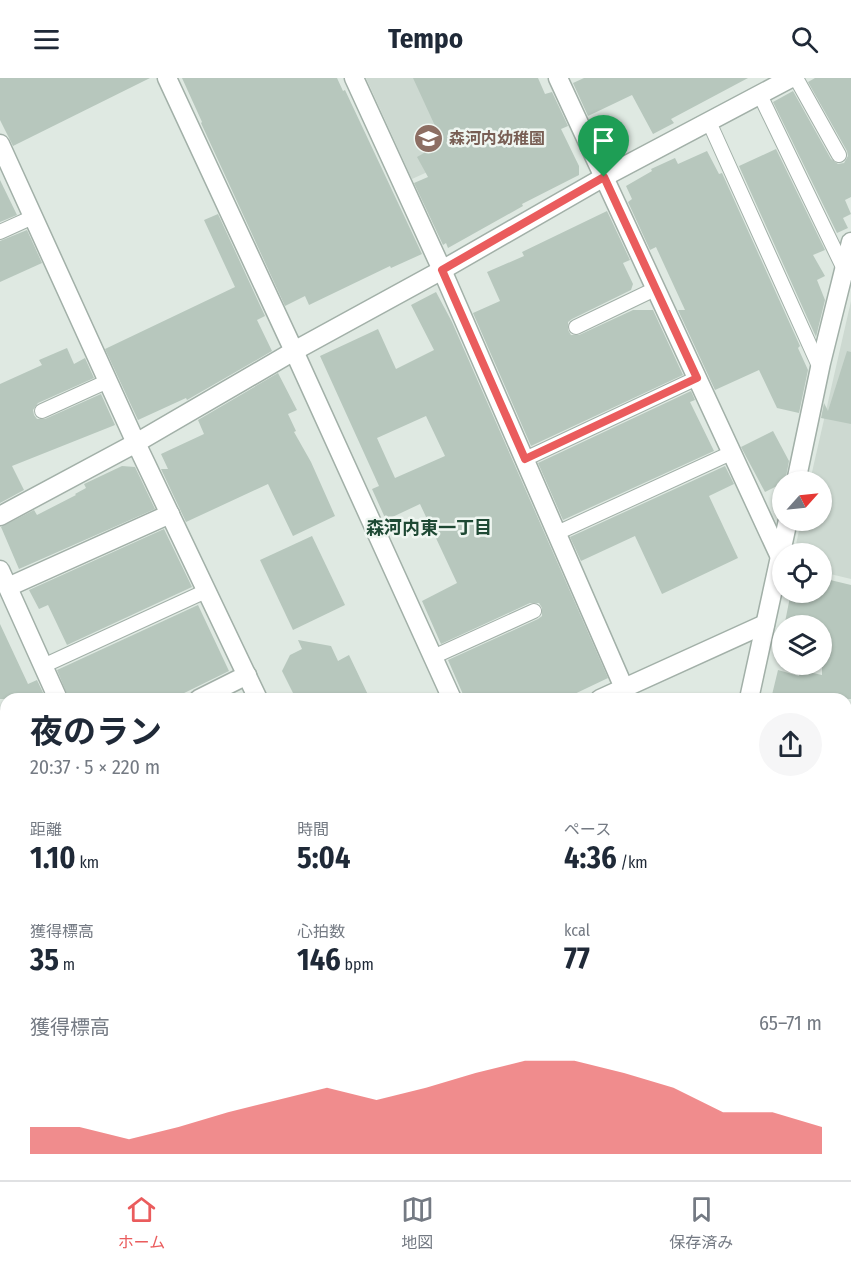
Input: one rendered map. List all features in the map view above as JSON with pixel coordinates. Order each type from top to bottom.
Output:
[{"type":"street","points":[[167,78],[449,693]]},
{"type":"street","points":[[354,78],[442,270],[627,693],[765,624]]},
{"type":"street","points":[[0,516],[136,443],[294,351],[442,270],[604,177],[709,122],[760,89],[791,78]]},
{"type":"street","points":[[562,79],[655,289],[773,543]]},
{"type":"street","points":[[0,145],[136,443],[255,693]]},
{"type":"street","points":[[798,471],[820,368],[851,242]]},
{"type":"street","points":[[8,587],[170,514]]},
{"type":"street","points":[[0,570],[55,693]]},
{"type":"street","points":[[750,693],[772,593]]},
{"type":"street","points":[[211,693],[247,675]]},
{"type":"lane","points":[[796,78],[839,154]]},
{"type":"lane","points":[[760,89],[844,269]]},
{"type":"lane","points":[[709,122],[820,368]]},
{"type":"lane","points":[[0,232],[33,217]]},
{"type":"lane","points":[[576,327],[655,289]]},
{"type":"lane","points":[[525,459],[697,378]]},
{"type":"lane","points":[[42,411],[108,381]]},
{"type":"lane","points":[[557,533],[731,453]]},
{"type":"lane","points":[[43,666],[206,591]]},
{"type":"lane","points":[[433,657],[534,611]]},
{"type":"shaded area","points":[[366,78],[480,78],[482,147],[412,179]]},
{"type":"shaded area","points":[[851,301],[851,579],[832,574],[832,543],[796,543],[799,531],[832,531],[832,471],[812,471]]},
{"type":"building","points":[[0,78],[150,78],[13,146],[0,120]]},
{"type":"building","points":[[182,78],[337,78],[343,91],[345,90],[422,254],[391,268],[390,266],[309,305],[305,296],[285,306]]},
{"type":"building","points":[[413,78],[538,78],[545,94],[552,92],[568,126],[561,129],[579,166],[579,175],[522,204],[523,206],[448,248],[446,243],[443,245],[414,183],[428,177],[417,157],[424,153],[416,139],[436,128]]},
{"type":"building","points":[[584,78],[748,78],[671,119],[674,123],[653,134],[632,95],[588,116],[573,83]]},
{"type":"building","points":[[815,78],[851,78],[851,197],[845,200],[851,214],[843,218],[848,228],[837,233],[773,102],[793,91],[831,159],[838,164],[844,163],[848,156],[847,151],[808,82]]},
{"type":"building","points":[[776,149],[825,250],[813,255],[825,276],[817,280],[825,300],[816,337],[739,166]]},
{"type":"building","points":[[707,151],[719,174],[722,173],[800,346],[798,348],[808,370],[799,413],[777,408],[759,370],[715,390],[678,310],[685,310],[656,247],[650,250],[628,202],[632,199],[626,186],[652,171],[651,169],[675,158],[678,164]]},
{"type":"building","points":[[0,180],[17,215],[0,222]]},
{"type":"building","points":[[607,211],[630,260],[623,263],[633,284],[631,290],[572,319],[568,322],[568,330],[571,335],[579,335],[633,310],[653,310],[683,375],[531,446],[473,313],[500,301],[487,272],[524,256],[522,252]]},
{"type":"building","points":[[218,214],[265,316],[257,320],[272,351],[187,400],[186,398],[138,420],[105,349],[235,287],[204,220]]},
{"type":"building","points":[[27,230],[42,263],[0,282],[0,241]]},
{"type":"building","points":[[436,292],[452,322],[608,678],[577,693],[462,693],[448,660],[538,619],[542,616],[542,608],[539,603],[530,603],[441,644],[422,601],[457,583],[420,504],[386,520],[372,489],[379,486],[320,356],[378,329],[396,369],[434,350],[411,305]],"holes":[[[426,416],[445,456],[395,478],[377,438]]]},
{"type":"building","points":[[67,348],[74,364],[85,358],[94,378],[38,403],[33,410],[34,415],[37,419],[45,419],[101,394],[115,425],[12,466],[24,490],[0,503],[0,384],[42,365],[39,360]]},
{"type":"building","points":[[847,351],[851,352],[851,424],[821,418],[824,403],[828,411]]},
{"type":"building","points":[[278,373],[297,410],[288,414],[296,431],[294,432],[311,462],[335,516],[293,536],[268,484],[186,522],[161,469],[168,469],[161,454],[204,434],[198,420]]},
{"type":"building","points":[[691,391],[695,400],[690,402],[714,451],[563,520],[538,463]]},
{"type":"building","points":[[773,431],[789,461],[787,471],[772,471],[772,488],[765,492],[741,447]]},
{"type":"building","points":[[122,466],[135,467],[155,509],[19,569],[1,527],[34,510],[37,515],[76,495],[86,488],[84,484]]},
{"type":"building","points":[[725,466],[734,484],[709,496],[738,558],[662,594],[635,536],[581,561],[570,537]]},
{"type":"building","points":[[164,529],[192,587],[67,645],[48,605],[39,609],[29,590]]},
{"type":"building","points":[[312,536],[345,605],[293,630],[260,560]]},
{"type":"building","points":[[832,580],[851,585],[851,693],[772,693],[777,675],[832,675],[832,615],[786,615],[789,603],[832,603]]},
{"type":"building","points":[[198,605],[229,671],[184,693],[67,693],[57,670]]},
{"type":"building","points":[[0,624],[28,684],[37,680],[43,693],[0,693]]},
{"type":"building","points":[[298,640],[331,646],[338,661],[349,655],[367,693],[293,693],[282,671],[290,655],[302,649]]},
{"type":"place","name":"森河内幼稚園","points":[[428,138]]},
{"type":"district","name":"森河内東一丁目","points":[[429,528]]},
{"type":"route","points":[[604,177],[697,378],[525,459],[442,270],[604,177]]}]
